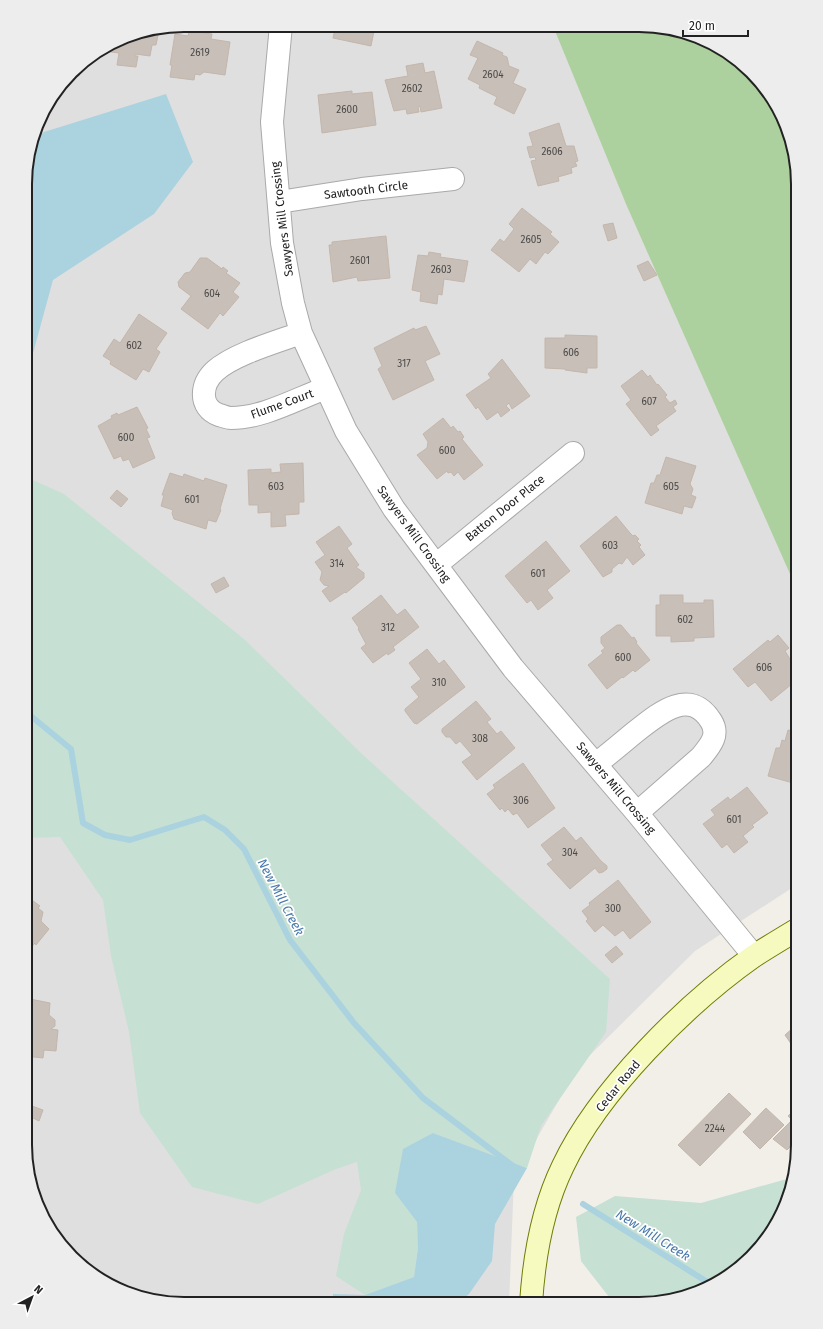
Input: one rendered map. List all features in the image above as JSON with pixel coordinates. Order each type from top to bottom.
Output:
[{"type":"street","name":"Sawyers Mill Crossing","points":[[280,32],[272,122],[282,243],[293,304],[301,333],[346,431],[394,509],[513,668],[596,764],[754,956]]},
{"type":"street","name":"Sawtooth Circle","points":[[279,202],[362,189],[453,179]]},
{"type":"street","name":"Flume Court","points":[[301,333],[232,360],[215,371],[206,383],[203,393],[206,406],[215,413],[229,418],[253,416],[326,388]]},
{"type":"street","name":"Batton Door Place","points":[[436,565],[573,453]]},
{"type":"street","points":[[596,764],[662,711],[680,704],[692,705],[707,715],[713,723],[715,732],[710,746],[701,757],[637,813]]},
{"type":"street","name":"Cedar Road","points":[[531,1297],[534,1259],[546,1212],[563,1166],[582,1133],[610,1094],[664,1033],[712,990],[754,956],[791,933]]},
{"type":"shaded area","points":[[174,32],[560,32],[791,566],[791,889],[695,951],[578,1067],[514,1178],[509,1297],[174,1297],[154,1294],[135,1289],[108,1277],[91,1266],[76,1253],[63,1238],[52,1221],[40,1194],[32,1155],[32,174],[40,135],[52,108],[63,91],[76,76],[91,63],[108,52],[135,40]]},
{"type":"green space","points":[[555,32],[659,33],[688,40],[715,52],[732,63],[747,76],[760,91],[771,108],[783,135],[791,174],[791,576],[626,204]]},
{"type":"green space","points":[[32,480],[64,494],[244,639],[362,754],[610,979],[606,1032],[541,1126],[527,1168],[433,1133],[395,1193],[417,1222],[418,1248],[414,1277],[365,1295],[336,1276],[344,1234],[361,1190],[357,1162],[336,1169],[258,1204],[192,1187],[140,1113],[129,1032],[111,956],[103,900],[60,837],[32,838]]},
{"type":"green space","points":[[787,1180],[786,1184],[771,1221],[760,1238],[747,1253],[732,1266],[715,1277],[688,1289],[659,1296],[609,1297],[581,1261],[576,1217],[615,1196],[701,1203]]},
{"type":"water","points":[[166,94],[193,162],[154,214],[53,280],[32,357],[32,174],[37,145],[40,135],[44,132]]},
{"type":"water","points":[[433,1133],[527,1168],[495,1224],[492,1261],[465,1297],[333,1297],[333,1294],[365,1295],[414,1277],[418,1248],[417,1222],[395,1193],[403,1149]]},
{"type":"building","points":[[189,32],[212,34],[211,39],[230,42],[225,75],[204,72],[200,75],[195,74],[194,80],[170,77],[172,65],[170,65],[175,34],[188,36]]},
{"type":"building","points":[[334,32],[374,32],[371,46],[333,38]]},
{"type":"building","points":[[158,34],[156,45],[152,45],[150,56],[135,54],[135,56],[138,56],[136,67],[117,65],[119,53],[109,52],[135,40]]},
{"type":"building","points":[[477,41],[503,53],[502,55],[507,57],[509,66],[519,70],[513,83],[526,89],[514,114],[494,104],[497,97],[479,88],[480,85],[468,79],[478,58],[470,55]]},
{"type":"building","points":[[423,63],[425,73],[434,71],[442,108],[421,112],[420,106],[418,107],[419,112],[407,114],[406,109],[394,111],[385,80],[408,76],[406,66]]},
{"type":"building","points":[[352,91],[352,94],[372,92],[376,125],[322,133],[318,95]]},
{"type":"building","points":[[559,123],[566,146],[574,146],[578,161],[575,162],[577,166],[571,168],[572,173],[558,177],[559,181],[538,186],[531,161],[536,160],[535,157],[530,158],[527,147],[533,146],[529,133]]},
{"type":"building","points":[[522,208],[552,232],[550,234],[559,242],[548,254],[545,252],[536,264],[530,259],[519,272],[491,250],[500,239],[504,242],[514,229],[509,224]]},
{"type":"building","points":[[613,223],[617,238],[608,241],[603,225]]},
{"type":"building","points":[[386,236],[390,278],[358,281],[357,277],[333,282],[329,245],[332,245],[332,242]]},
{"type":"building","points":[[429,252],[441,254],[440,257],[468,261],[464,282],[444,279],[442,295],[438,294],[437,304],[420,301],[421,292],[412,290],[418,255],[428,256]]},
{"type":"building","points":[[200,258],[207,258],[222,269],[223,267],[228,271],[226,273],[240,283],[233,292],[239,297],[223,316],[220,313],[208,329],[181,309],[191,296],[179,287],[178,282],[185,273],[190,272]]},
{"type":"building","points":[[648,261],[657,275],[644,281],[637,266]]},
{"type":"building","points":[[139,314],[167,333],[156,349],[160,352],[149,372],[143,369],[136,380],[110,364],[111,361],[103,356],[114,339],[120,343]]},
{"type":"building","points":[[426,326],[440,354],[425,361],[434,380],[393,400],[378,369],[382,366],[374,348],[414,328],[415,330]]},
{"type":"building","points":[[565,335],[597,336],[597,368],[587,368],[587,373],[565,369],[545,368],[545,338],[565,338]]},
{"type":"building","points":[[502,359],[530,396],[512,409],[509,403],[506,406],[510,410],[501,417],[498,412],[487,420],[478,407],[476,409],[466,395],[491,378],[488,374]]},
{"type":"building","points":[[642,370],[648,377],[650,375],[657,385],[658,384],[667,395],[665,397],[670,403],[675,400],[677,404],[673,407],[676,411],[656,426],[659,430],[651,436],[626,404],[631,400],[621,386]]},
{"type":"building","points":[[137,407],[148,428],[146,429],[150,437],[147,438],[155,458],[133,468],[129,459],[123,461],[121,456],[114,459],[98,426],[112,418],[111,416],[117,413],[118,415]]},
{"type":"building","points":[[443,418],[451,428],[453,426],[458,432],[460,431],[464,437],[462,439],[483,465],[464,480],[458,472],[454,476],[451,472],[448,473],[447,471],[437,479],[417,455],[427,448],[428,442],[423,434]]},
{"type":"building","points":[[666,457],[696,466],[690,484],[693,489],[691,495],[696,497],[692,508],[684,506],[682,514],[645,503],[651,483],[654,483],[657,475],[660,475]]},
{"type":"building","points":[[303,463],[304,502],[299,502],[299,514],[285,515],[286,526],[271,527],[271,512],[258,513],[258,505],[249,505],[248,470],[271,469],[271,473],[281,472],[280,464]]},
{"type":"building","points":[[170,473],[183,477],[184,474],[204,481],[205,478],[227,485],[220,509],[221,510],[216,522],[208,520],[206,529],[174,519],[172,513],[173,510],[161,506],[164,495],[162,495]]},
{"type":"building","points":[[117,490],[128,499],[121,507],[110,498]]},
{"type":"building","points":[[616,516],[633,536],[635,535],[639,539],[637,541],[641,545],[639,547],[645,555],[633,565],[627,557],[622,564],[619,563],[612,569],[612,572],[603,577],[580,546]]},
{"type":"building","points":[[339,526],[352,544],[347,548],[359,565],[356,567],[364,573],[364,578],[346,593],[345,592],[330,602],[322,591],[329,586],[324,585],[320,580],[322,572],[315,562],[325,555],[316,542]]},
{"type":"building","points":[[546,541],[570,571],[547,590],[553,598],[538,610],[531,600],[527,603],[505,576]]},
{"type":"building","points":[[224,577],[229,586],[216,593],[211,584]]},
{"type":"building","points":[[381,595],[397,615],[405,609],[419,627],[393,647],[395,650],[388,655],[387,653],[373,663],[361,648],[366,644],[358,629],[359,628],[352,618]]},
{"type":"building","points":[[660,595],[683,595],[683,603],[704,603],[704,600],[713,600],[714,637],[694,638],[694,641],[671,642],[671,636],[656,636],[656,605],[660,605]]},
{"type":"building","points":[[617,625],[621,625],[632,638],[634,637],[637,642],[636,643],[650,660],[635,672],[633,670],[623,678],[622,677],[607,689],[588,665],[603,653],[601,651],[605,648],[601,643],[601,637]]},
{"type":"building","points":[[778,635],[789,648],[785,651],[791,661],[791,685],[771,701],[755,682],[748,687],[733,669],[768,640],[770,642]]},
{"type":"building","points":[[427,649],[439,664],[444,660],[465,687],[417,724],[414,723],[405,711],[405,709],[419,697],[411,687],[421,679],[409,663]]},
{"type":"building","points":[[476,701],[491,719],[487,722],[497,734],[501,731],[515,748],[477,780],[462,762],[472,755],[460,741],[456,744],[450,737],[446,737],[442,732],[442,729]]},
{"type":"building","points":[[788,730],[791,730],[791,782],[768,776],[776,748],[780,748],[782,740],[785,741]]},
{"type":"building","points":[[523,763],[555,808],[528,828],[517,813],[513,815],[508,809],[505,812],[502,808],[500,810],[487,794],[495,788],[493,785]]},
{"type":"building","points":[[747,787],[768,813],[752,825],[754,827],[743,836],[748,842],[734,853],[727,844],[722,848],[703,824],[715,815],[711,810],[728,797],[730,800]]},
{"type":"building","points":[[564,827],[576,841],[581,837],[607,866],[607,869],[599,873],[595,868],[570,889],[547,864],[553,860],[541,845]]},
{"type":"building","points":[[618,880],[651,922],[630,939],[623,930],[615,936],[603,925],[595,932],[586,921],[588,919],[582,911],[590,905],[589,903]]},
{"type":"building","points":[[32,900],[40,906],[38,908],[43,912],[41,921],[49,929],[36,945],[35,943],[32,946]]},
{"type":"building","points":[[616,946],[623,954],[612,963],[605,955]]},
{"type":"building","points":[[32,999],[50,1003],[49,1015],[55,1020],[55,1026],[51,1029],[58,1030],[56,1051],[44,1050],[43,1058],[32,1057]]},
{"type":"building","points":[[791,1030],[791,1044],[785,1035]]},
{"type":"building","points":[[729,1093],[751,1114],[700,1166],[678,1145]]},
{"type":"building","points":[[32,1106],[43,1110],[39,1121],[32,1118]]},
{"type":"building","points":[[766,1108],[784,1125],[760,1149],[743,1132]]},
{"type":"building","points":[[791,1121],[791,1146],[787,1150],[773,1139]]},
{"type":"waterway","name":"New Mill Creek","points":[[32,717],[71,749],[83,823],[105,835],[130,840],[204,817],[225,830],[244,849],[290,940],[354,1023],[423,1098],[513,1166]]},
{"type":"waterway","name":"New Mill Creek","points":[[583,1204],[706,1281]]}]
